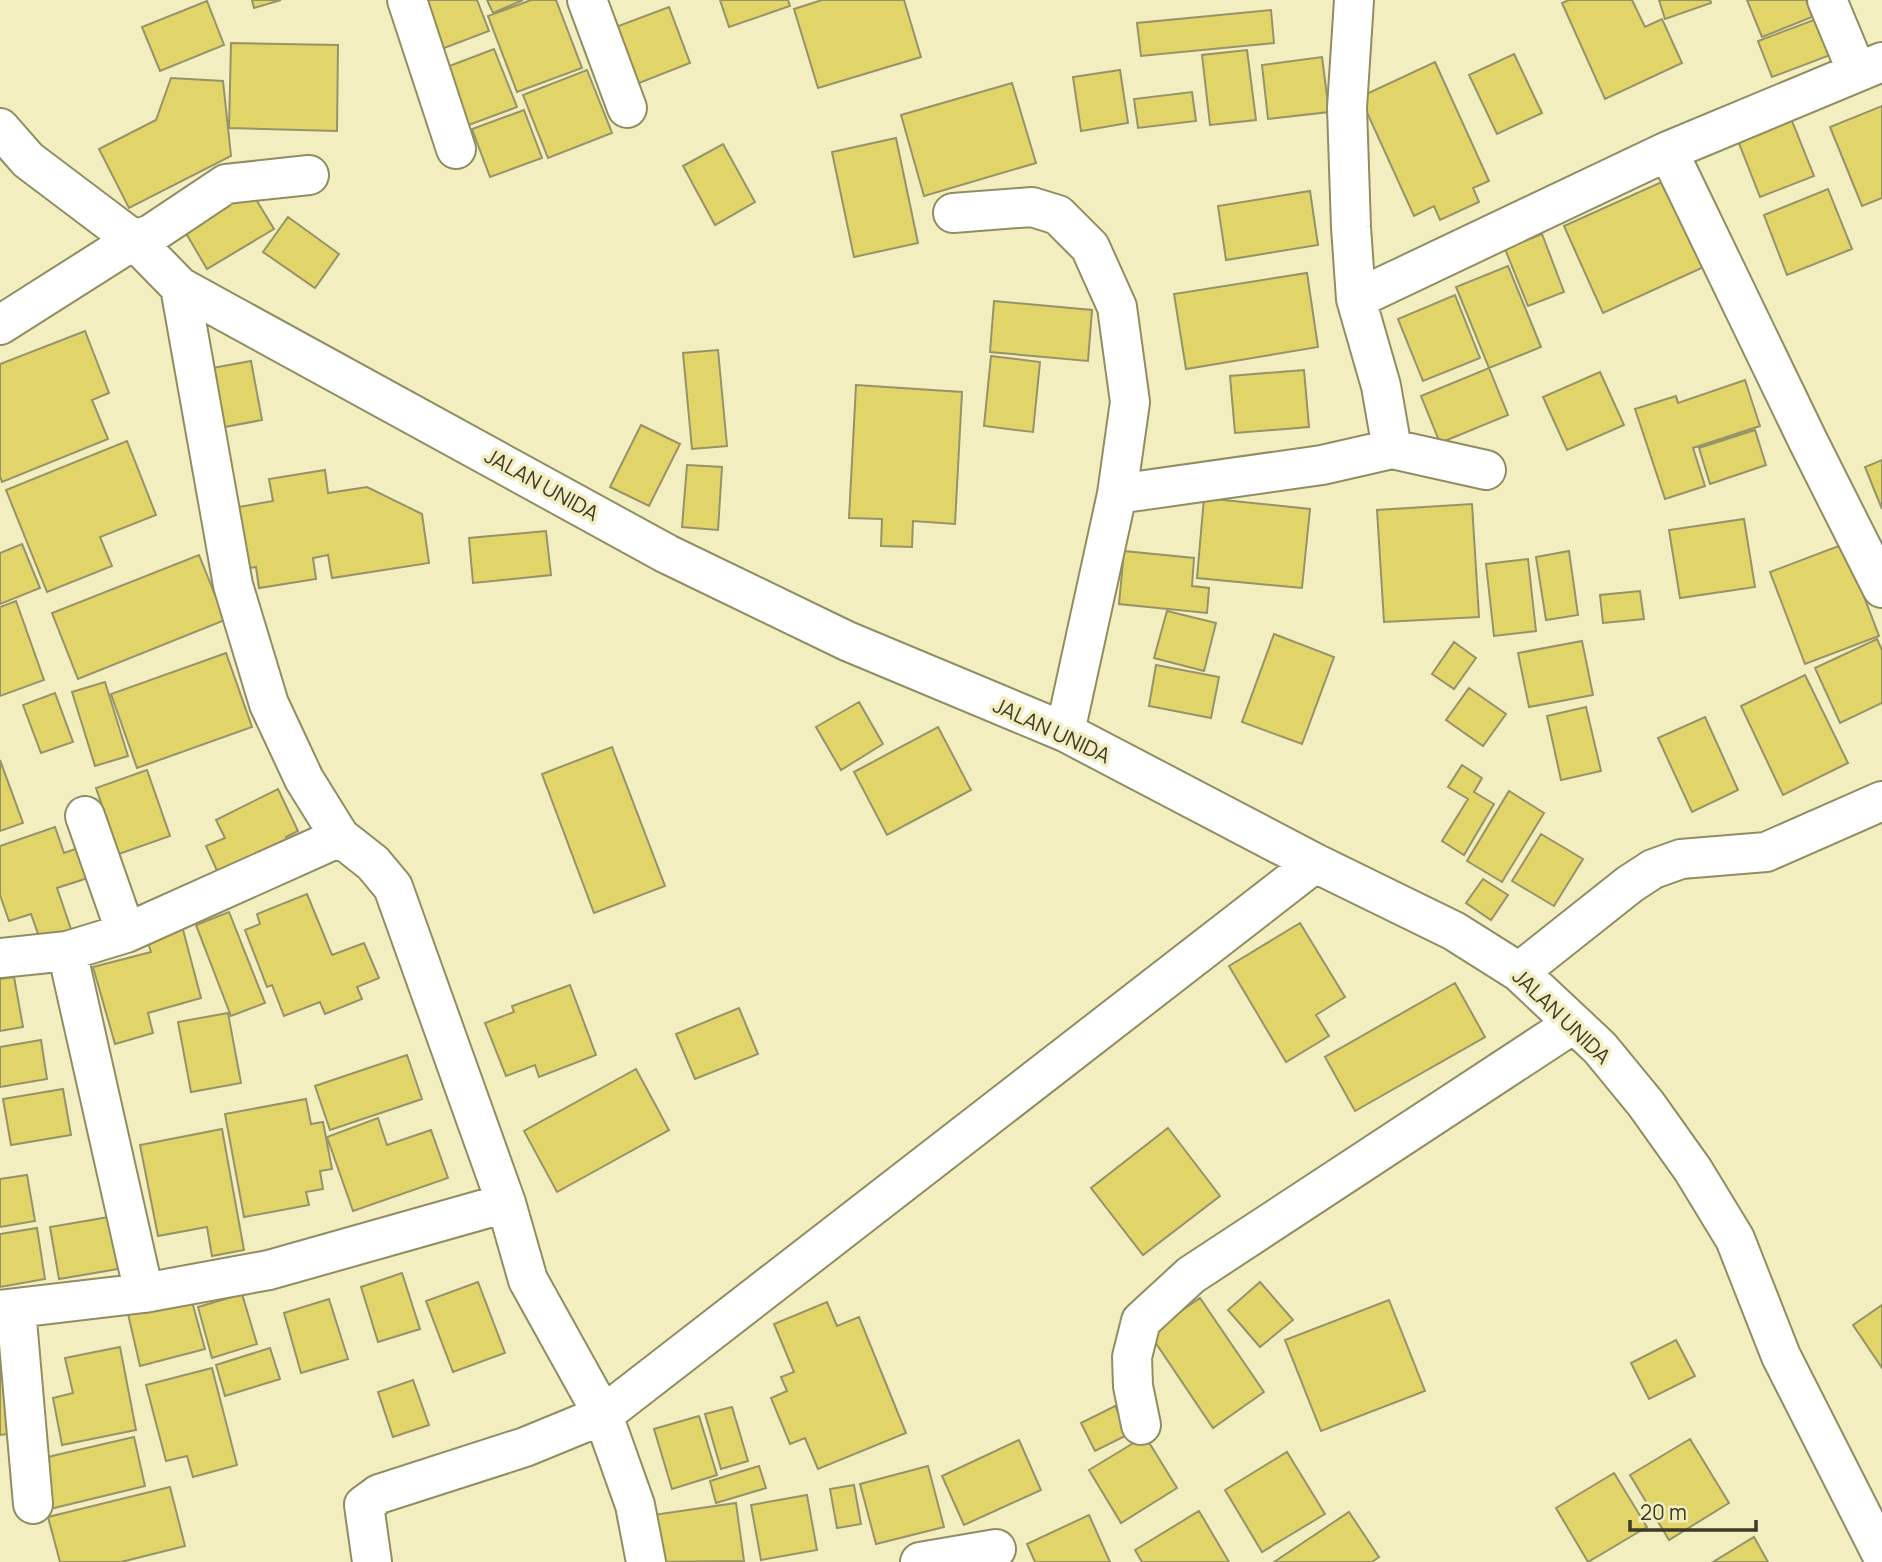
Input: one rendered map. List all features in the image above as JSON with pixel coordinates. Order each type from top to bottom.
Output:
[{"type":"street","points":[[407,0],[456,149]]},
{"type":"street","points":[[587,0],[627,108]]},
{"type":"street","points":[[1354,0],[1347,108],[1356,299],[1381,386],[1392,449]]},
{"type":"street","points":[[1356,299],[1668,151],[1870,67],[1827,0]]},
{"type":"street","name":"JALAN UNIDA","points":[[0,128],[28,160],[134,240],[180,287],[667,554],[847,641],[1065,732],[1315,863],[1454,931],[1519,972],[1600,1048],[1646,1104],[1693,1170],[1735,1239],[1782,1356],[1882,1555]]},
{"type":"street","points":[[1668,151],[1882,588]]},
{"type":"street","points":[[0,325],[134,240],[151,234],[226,184],[309,175]]},
{"type":"street","points":[[953,213],[1032,207],[1058,215],[1090,247],[1117,307],[1130,402],[1117,494],[1065,732]]},
{"type":"street","points":[[180,287],[233,585],[269,704],[304,779],[340,837],[373,863],[393,887],[506,1203],[528,1280],[603,1415],[635,1505],[646,1562]]},
{"type":"street","points":[[1117,494],[1322,465],[1392,449],[1486,470]]},
{"type":"street","points":[[1519,972],[1653,869],[1681,859],[1766,852],[1882,801]]},
{"type":"street","points":[[86,816],[126,933]]},
{"type":"street","points":[[0,958],[66,951],[126,933],[340,837]]},
{"type":"street","points":[[372,1562],[364,1505],[379,1494],[525,1447],[603,1415],[1315,863]]},
{"type":"street","points":[[66,951],[144,1293]]},
{"type":"street","points":[[1141,1425],[1133,1386],[1132,1357],[1141,1321],[1191,1275],[1573,1024]]},
{"type":"street","points":[[33,1504],[8,1310],[144,1293],[269,1270],[506,1203]]},
{"type":"street","points":[[920,1562],[996,1549]]},
{"type":"building","points":[[252,0],[281,0],[254,8]]},
{"type":"building","points":[[420,0],[477,0],[489,31],[439,50]]},
{"type":"building","points":[[487,0],[523,0],[493,13]]},
{"type":"building","points":[[531,0],[556,0],[582,68],[517,92],[488,16]]},
{"type":"building","points":[[720,0],[788,0],[790,6],[729,27]]},
{"type":"building","points":[[822,0],[904,0],[921,57],[818,88],[794,9]]},
{"type":"building","points":[[1569,0],[1632,0],[1645,27],[1662,19],[1682,63],[1605,99],[1562,3]]},
{"type":"building","points":[[1659,0],[1710,0],[1711,3],[1665,19]]},
{"type":"building","points":[[1747,0],[1806,0],[1812,17],[1762,37]]},
{"type":"building","points":[[207,1],[224,45],[160,71],[142,27]]},
{"type":"building","points":[[669,7],[690,63],[634,85],[613,28]]},
{"type":"building","points":[[1271,10],[1274,43],[1141,56],[1137,23]]},
{"type":"building","points":[[1819,18],[1833,54],[1772,77],[1758,41]]},
{"type":"building","points":[[231,43],[338,45],[337,131],[229,128]]},
{"type":"building","points":[[494,49],[517,107],[466,126],[444,68]]},
{"type":"building","points":[[1247,50],[1256,120],[1210,125],[1202,55]]},
{"type":"building","points":[[1514,54],[1542,113],[1497,134],[1469,75]]},
{"type":"building","points":[[1322,57],[1329,112],[1268,119],[1262,65]]},
{"type":"building","points":[[1435,62],[1489,181],[1473,188],[1479,202],[1440,220],[1434,206],[1414,216],[1360,97]]},
{"type":"building","points":[[587,70],[612,133],[548,158],[523,95]]},
{"type":"building","points":[[1120,70],[1128,123],[1081,131],[1073,77]]},
{"type":"building","points":[[171,78],[223,81],[231,156],[129,208],[99,149],[156,120]]},
{"type":"building","points":[[1012,83],[1036,163],[924,196],[901,115]]},
{"type":"building","points":[[1192,92],[1196,121],[1138,128],[1134,99]]},
{"type":"building","points":[[1882,106],[1882,198],[1862,206],[1830,127]]},
{"type":"building","points":[[524,110],[542,158],[490,177],[472,129]]},
{"type":"building","points":[[1790,116],[1814,176],[1760,197],[1737,138]]},
{"type":"building","points":[[896,138],[918,243],[854,257],[832,152]]},
{"type":"building","points":[[723,144],[755,202],[715,225],[683,166]]},
{"type":"building","points":[[1666,180],[1706,266],[1603,313],[1564,226]]},
{"type":"building","points":[[246,183],[274,229],[207,269],[180,223]]},
{"type":"building","points":[[1828,189],[1852,249],[1787,275],[1764,215]]},
{"type":"building","points":[[1310,191],[1318,245],[1226,260],[1218,206]]},
{"type":"building","points":[[288,217],[339,254],[315,288],[263,252]]},
{"type":"building","points":[[1542,234],[1564,292],[1528,306],[1505,249]]},
{"type":"building","points":[[1508,266],[1541,347],[1489,368],[1456,287]]},
{"type":"building","points":[[1307,273],[1318,347],[1186,369],[1174,294]]},
{"type":"building","points":[[1455,295],[1480,358],[1423,381],[1398,319]]},
{"type":"building","points":[[994,301],[1092,310],[1088,361],[990,352]]},
{"type":"building","points":[[85,331],[109,393],[92,400],[108,439],[2,482],[0,364]]},
{"type":"building","points":[[718,350],[727,446],[692,449],[683,353]]},
{"type":"building","points":[[991,356],[1040,362],[1033,432],[984,426]]},
{"type":"building","points":[[251,361],[262,420],[219,428],[207,369]]},
{"type":"building","points":[[1489,368],[1508,415],[1440,443],[1421,396]]},
{"type":"building","points":[[1304,370],[1309,427],[1235,433],[1230,376]]},
{"type":"building","points":[[1600,372],[1624,425],[1567,450],[1543,397]]},
{"type":"building","points":[[1745,380],[1760,426],[1693,448],[1705,486],[1665,499],[1635,409],[1676,396],[1678,403]]},
{"type":"building","points":[[856,385],[962,392],[955,524],[913,521],[912,547],[881,546],[882,519],[849,518]]},
{"type":"building","points":[[641,425],[680,444],[649,506],[610,487]]},
{"type":"building","points":[[1755,430],[1766,465],[1710,484],[1699,448]]},
{"type":"building","points":[[127,441],[156,515],[100,537],[112,566],[47,592],[6,490]]},
{"type":"building","points":[[1882,460],[1882,509],[1865,467]]},
{"type":"building","points":[[687,465],[722,467],[718,530],[682,527]]},
{"type":"building","points":[[325,470],[328,493],[367,487],[422,514],[429,563],[332,578],[328,555],[313,558],[316,579],[259,588],[256,567],[242,569],[233,508],[273,501],[269,479]]},
{"type":"building","points":[[1204,498],[1310,509],[1302,588],[1197,578]]},
{"type":"building","points":[[1472,504],[1479,617],[1384,622],[1377,510]]},
{"type":"building","points":[[1744,519],[1755,587],[1680,598],[1669,530]]},
{"type":"building","points":[[546,531],[551,575],[473,583],[469,538]]},
{"type":"building","points":[[22,544],[40,588],[0,604],[0,553]]},
{"type":"building","points":[[1844,544],[1879,636],[1805,664],[1770,572]]},
{"type":"building","points":[[1124,551],[1194,558],[1192,586],[1209,588],[1207,613],[1119,604]]},
{"type":"building","points":[[1569,551],[1578,615],[1546,620],[1536,557]]},
{"type":"building","points":[[199,555],[225,620],[78,679],[52,613]]},
{"type":"building","points":[[1528,559],[1536,631],[1494,636],[1486,564]]},
{"type":"building","points":[[1640,591],[1644,619],[1603,623],[1600,595]]},
{"type":"building","points":[[16,601],[44,680],[0,696],[0,607]]},
{"type":"building","points":[[1167,611],[1216,623],[1204,671],[1154,658]]},
{"type":"building","points":[[1274,634],[1334,657],[1302,744],[1242,722]]},
{"type":"building","points":[[1877,639],[1882,650],[1882,703],[1840,723],[1815,668]]},
{"type":"building","points":[[1582,641],[1593,695],[1529,707],[1518,653]]},
{"type":"building","points":[[1454,642],[1476,658],[1454,689],[1432,674]]},
{"type":"building","points":[[226,653],[252,727],[137,768],[111,694]]},
{"type":"building","points":[[1156,665],[1219,677],[1211,718],[1149,706]]},
{"type":"building","points":[[1805,675],[1848,763],[1783,795],[1741,706]]},
{"type":"building","points":[[105,682],[128,756],[95,766],[72,692]]},
{"type":"building","points":[[1469,688],[1506,714],[1483,746],[1446,720]]},
{"type":"building","points":[[55,693],[73,742],[41,753],[23,705]]},
{"type":"building","points":[[859,702],[883,744],[841,770],[816,727]]},
{"type":"building","points":[[1586,707],[1601,771],[1561,780],[1547,716]]},
{"type":"building","points":[[1705,717],[1738,790],[1692,812],[1658,738]]},
{"type":"building","points":[[938,727],[971,790],[887,835],[854,772]]},
{"type":"building","points":[[612,747],[665,886],[594,913],[542,774]]},
{"type":"building","points":[[0,760],[23,823],[0,831]]},
{"type":"building","points":[[1462,765],[1482,778],[1474,792],[1494,804],[1464,855],[1442,841],[1468,799],[1448,787]]},
{"type":"building","points":[[147,770],[170,836],[119,854],[96,788]]},
{"type":"building","points":[[278,789],[298,831],[286,837],[292,849],[222,882],[206,846],[225,838],[216,820]]},
{"type":"building","points":[[1509,791],[1544,813],[1502,882],[1467,861]]},
{"type":"building","points":[[55,827],[64,853],[84,846],[94,876],[57,888],[73,935],[42,945],[31,914],[9,921],[0,895],[0,846]]},
{"type":"building","points":[[1541,834],[1583,859],[1554,906],[1512,881]]},
{"type":"building","points":[[1483,879],[1508,895],[1491,920],[1466,903]]},
{"type":"building","points":[[307,894],[332,955],[364,943],[379,978],[357,987],[362,999],[325,1014],[320,1002],[284,1016],[272,985],[267,987],[245,930],[260,924],[257,914]]},
{"type":"building","points":[[229,912],[265,1003],[231,1016],[196,925]]},
{"type":"building","points":[[1300,923],[1345,997],[1316,1015],[1329,1036],[1286,1062],[1229,966]]},
{"type":"building","points":[[182,926],[201,998],[148,1013],[153,1033],[115,1044],[93,967],[151,952],[146,936]]},
{"type":"building","points":[[14,977],[23,1027],[0,1031],[0,979]]},
{"type":"building","points":[[1455,983],[1485,1037],[1355,1111],[1325,1057]]},
{"type":"building","points":[[570,985],[596,1055],[539,1077],[535,1065],[506,1076],[485,1023],[514,1012],[512,1006]]},
{"type":"building","points":[[739,1008],[758,1054],[695,1079],[676,1034]]},
{"type":"building","points":[[228,1013],[241,1083],[191,1092],[178,1022]]},
{"type":"building","points":[[41,1040],[47,1079],[0,1087],[0,1047]]},
{"type":"building","points":[[407,1055],[422,1099],[330,1130],[315,1086]]},
{"type":"building","points":[[636,1069],[669,1130],[557,1192],[524,1131]]},
{"type":"building","points":[[63,1089],[71,1135],[11,1145],[3,1099]]},
{"type":"building","points":[[306,1099],[311,1124],[323,1122],[332,1169],[320,1171],[323,1189],[306,1192],[309,1205],[244,1217],[225,1114]]},
{"type":"building","points":[[378,1118],[387,1145],[431,1130],[448,1178],[353,1211],[327,1137]]},
{"type":"building","points":[[1168,1128],[1220,1196],[1143,1255],[1091,1188]]},
{"type":"building","points":[[222,1129],[244,1250],[212,1256],[207,1227],[158,1236],[140,1145]]},
{"type":"building","points":[[27,1175],[35,1221],[0,1227],[0,1179]]},
{"type":"building","points":[[109,1217],[118,1269],[59,1279],[50,1227]]},
{"type":"building","points":[[37,1228],[45,1279],[0,1287],[0,1234]]},
{"type":"building","points":[[402,1273],[420,1329],[378,1342],[361,1287]]},
{"type":"building","points":[[478,1282],[505,1353],[453,1372],[426,1301]]},
{"type":"building","points":[[1260,1282],[1293,1320],[1260,1347],[1228,1310]]},
{"type":"building","points":[[242,1294],[257,1344],[212,1358],[198,1307]]},
{"type":"building","points":[[191,1298],[205,1349],[140,1366],[128,1314]]},
{"type":"building","points":[[1200,1298],[1264,1392],[1213,1428],[1149,1333]]},
{"type":"building","points":[[329,1299],[348,1359],[301,1373],[284,1313]]},
{"type":"building","points":[[1389,1300],[1425,1391],[1321,1431],[1285,1340]]},
{"type":"building","points":[[827,1302],[837,1326],[859,1317],[906,1433],[818,1469],[805,1438],[790,1444],[771,1398],[787,1391],[781,1377],[794,1372],[774,1324]]},
{"type":"building","points":[[1882,1305],[1882,1368],[1853,1325]]},
{"type":"building","points":[[1676,1340],[1695,1376],[1649,1399],[1631,1363]]},
{"type":"building","points":[[120,1347],[136,1430],[62,1445],[53,1398],[73,1393],[65,1358]]},
{"type":"building","points":[[270,1348],[280,1379],[225,1396],[216,1365]]},
{"type":"building","points":[[2,1361],[15,1433],[0,1435],[0,1362]]},
{"type":"building","points":[[212,1368],[237,1465],[193,1477],[187,1456],[166,1461],[146,1385]]},
{"type":"building","points":[[413,1380],[429,1425],[393,1437],[378,1392]]},
{"type":"building","points":[[1115,1406],[1129,1434],[1095,1451],[1081,1423]]},
{"type":"building","points":[[732,1407],[748,1461],[721,1469],[705,1414]]},
{"type":"building","points":[[699,1416],[717,1475],[672,1489],[654,1429]]},
{"type":"building","points":[[1145,1436],[1177,1488],[1121,1523],[1089,1470]]},
{"type":"building","points":[[134,1437],[145,1486],[50,1509],[39,1459]]},
{"type":"building","points":[[1690,1439],[1729,1503],[1669,1540],[1630,1475]]},
{"type":"building","points":[[1019,1440],[1041,1490],[964,1525],[942,1476]]},
{"type":"building","points":[[1287,1452],[1325,1514],[1262,1552],[1225,1490]]},
{"type":"building","points":[[759,1466],[766,1488],[716,1503],[710,1481]]},
{"type":"building","points":[[928,1466],[944,1527],[876,1544],[860,1484]]},
{"type":"building","points":[[1614,1473],[1647,1527],[1588,1562],[1556,1508]]},
{"type":"building","points":[[854,1485],[861,1524],[837,1528],[830,1489]]},
{"type":"building","points":[[170,1487],[185,1546],[121,1562],[60,1562],[48,1517]]},
{"type":"building","points":[[807,1495],[817,1550],[761,1560],[751,1505]]},
{"type":"building","points":[[736,1503],[744,1561],[652,1562],[646,1516]]},
{"type":"building","points":[[1199,1511],[1229,1562],[1142,1562],[1135,1550]]},
{"type":"building","points":[[1349,1512],[1379,1557],[1372,1562],[1274,1562]]},
{"type":"building","points":[[1089,1515],[1110,1562],[1035,1562],[1027,1544]]},
{"type":"building","points":[[1754,1537],[1768,1562],[1713,1562]]}]
